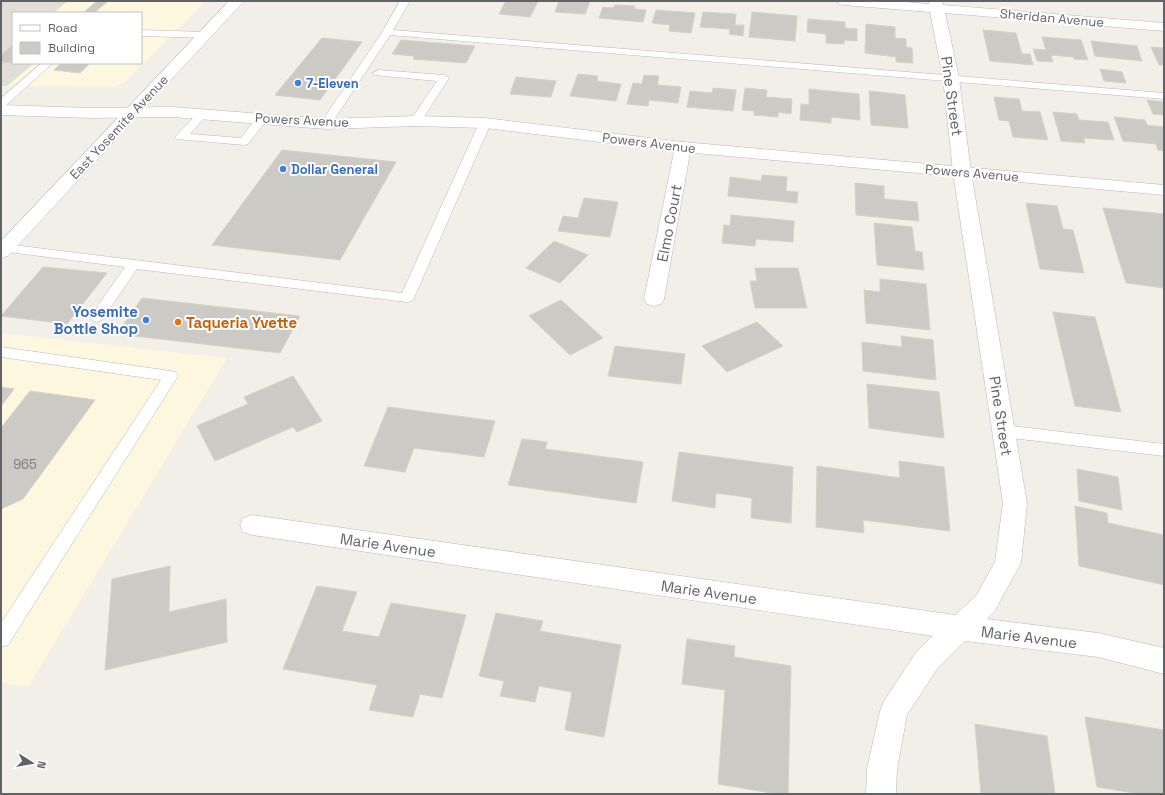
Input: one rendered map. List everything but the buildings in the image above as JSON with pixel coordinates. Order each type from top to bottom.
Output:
[{"type":"street","name":"East Yosemite Avenue","points":[[3,250],[237,1]]},
{"type":"street","name":"Sheridan Avenue","points":[[844,1],[936,4],[1164,27]]},
{"type":"street","name":"Pine Street","points":[[881,794],[882,769],[894,711],[927,660],[985,604],[1008,562],[1015,502],[962,172],[951,78],[936,4]]},
{"type":"street","name":"Powers Avenue","points":[[1,110],[90,113],[173,112],[326,124],[416,121],[485,123],[683,147],[1164,190]]},
{"type":"street","name":"Elmo Court","points":[[654,299],[683,147]]},
{"type":"street","name":"Marie Avenue","points":[[252,525],[959,628],[1098,645],[1164,661]]},
{"type":"lane","points":[[326,124],[387,32],[405,1]]},
{"type":"lane","points":[[387,32],[1164,96]]},
{"type":"lane","points":[[142,33],[205,35]]},
{"type":"lane","points":[[1,104],[47,64]]},
{"type":"lane","points":[[378,73],[444,78],[416,121]]},
{"type":"lane","points":[[203,114],[181,137],[244,142],[262,118]]},
{"type":"lane","points":[[3,250],[134,264],[408,298],[485,123]]},
{"type":"lane","points":[[97,317],[134,264]]},
{"type":"lane","points":[[1,352],[171,376],[1,639]]},
{"type":"lane","points":[[1003,431],[1164,450]]},
{"type":"shaded area","points":[[1,1],[68,1],[54,12],[12,12],[12,64],[33,64],[7,86],[1,86]]},
{"type":"shaded area","points":[[68,1],[206,1],[125,82],[119,85],[113,87],[7,86],[33,64],[142,64],[142,12],[54,12]]},
{"type":"shaded area","points":[[1,333],[227,358],[28,687],[1,683]]},
{"type":"place","name":"7-Eleven","points":[[298,83]]},
{"type":"place","name":"Dollar General","points":[[283,169]]},
{"type":"place","name":"Yosemite Bottle Shop","points":[[146,320]]},
{"type":"place","name":"Taqueria Yvette","points":[[178,322]]}]
